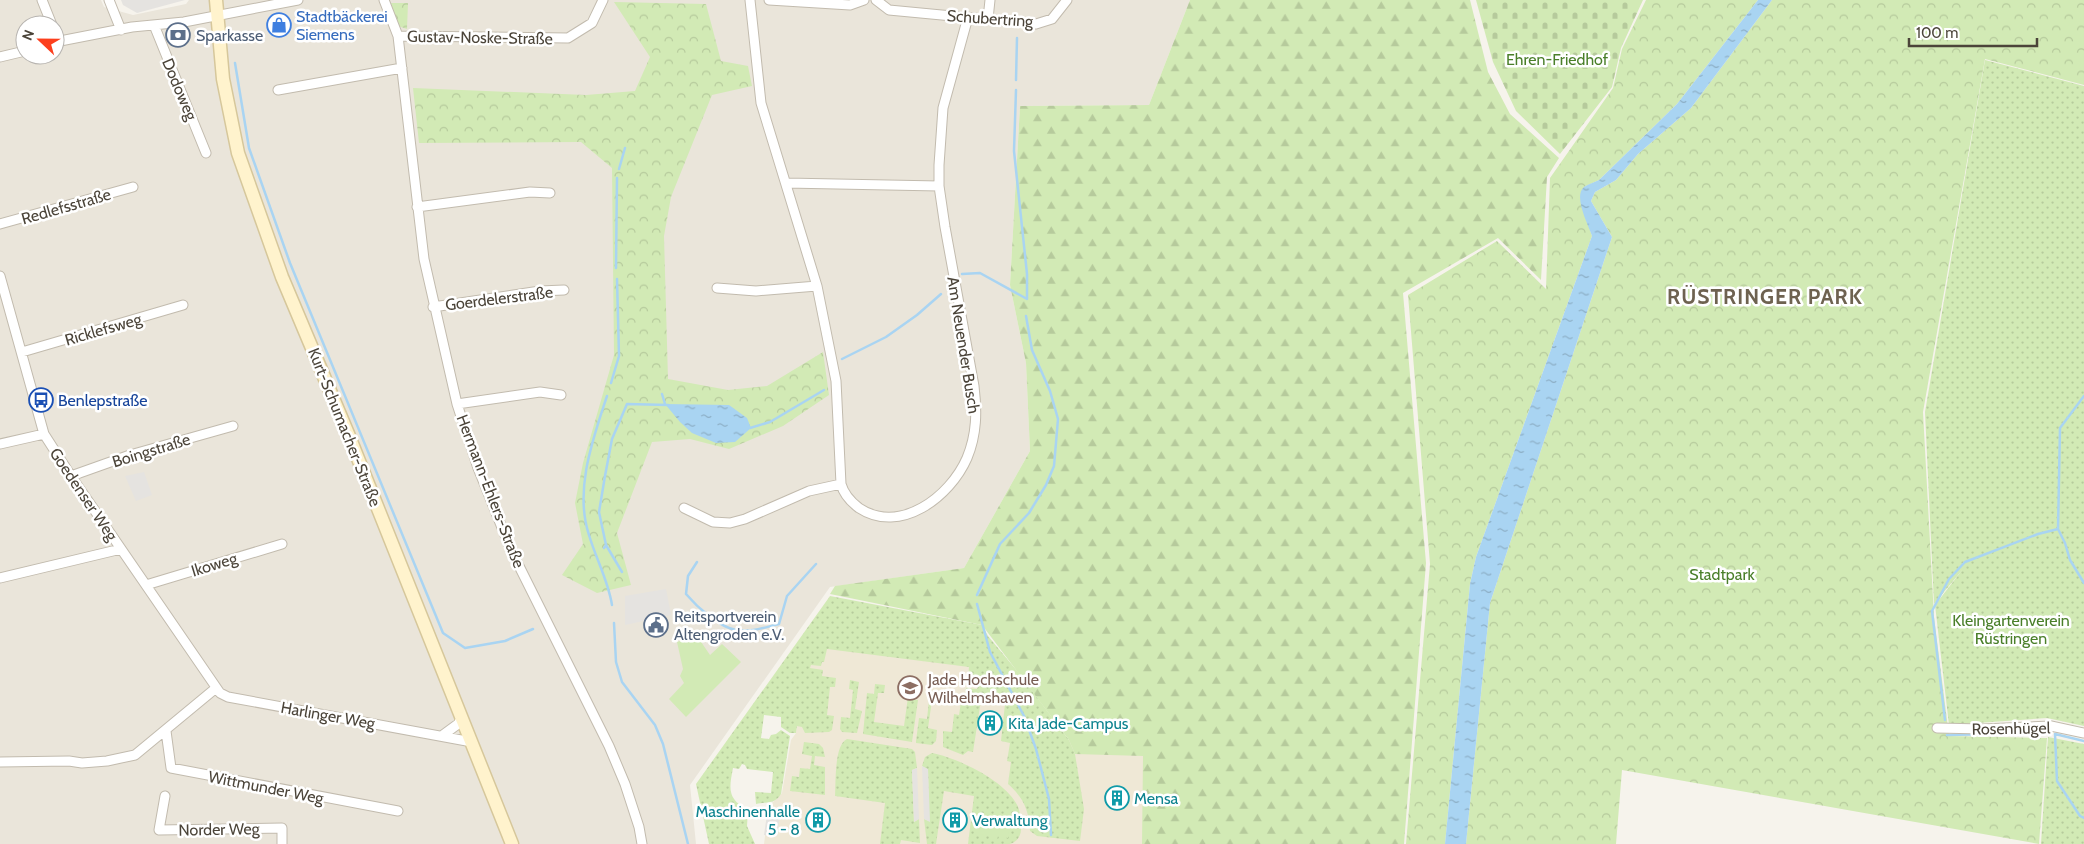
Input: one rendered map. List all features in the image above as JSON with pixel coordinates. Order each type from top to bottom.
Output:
[{"type":"street","points":[[42,0],[48,15]]},
{"type":"street","points":[[109,0],[121,30]]},
{"type":"street","name":"Kurt-Schumacher-Straße","points":[[216,0],[218,40],[225,94],[238,153],[282,277],[349,436],[512,844]]},
{"type":"street","points":[[65,38],[218,15],[247,8],[298,0]]},
{"type":"street","name":"Hermann-Ehlers-Straße","points":[[384,0],[398,36],[424,259],[433,307],[457,404],[478,468],[511,550],[592,708],[625,784],[639,827],[642,844]]},
{"type":"street","name":"Gustav-Noske-Straße","points":[[398,36],[568,38],[592,23],[603,0]]},
{"type":"street","points":[[684,508],[713,522],[730,523],[745,519],[809,491],[841,484],[836,381],[817,286],[761,103],[750,0]]},
{"type":"street","points":[[769,0],[850,4],[864,0]]},
{"type":"street","name":"Schubertring","points":[[876,0],[889,10],[1036,24],[1052,19],[1067,0]]},
{"type":"street","points":[[988,19],[990,0]]},
{"type":"street","name":"Am Neuender Busch","points":[[841,484],[842,490],[854,504],[874,516],[886,518],[912,514],[936,498],[948,486],[966,460],[972,444],[977,410],[939,186],[939,142],[942,108],[968,17]]},
{"type":"street","name":"Dodoweg","points":[[154,25],[206,153]]},
{"type":"street","points":[[0,58],[15,53]]},
{"type":"street","points":[[278,90],[402,68]]},
{"type":"street","points":[[786,183],[939,186]]},
{"type":"street","name":"Redlefsstraße","points":[[0,224],[133,187]]},
{"type":"street","points":[[417,206],[530,192],[550,193]]},
{"type":"street","name":"Goedenser Weg","points":[[0,276],[4,304],[22,352],[44,434],[216,688]]},
{"type":"street","points":[[718,288],[756,291],[817,286]]},
{"type":"street","name":"Goerdelerstraße","points":[[433,307],[540,291],[564,290]]},
{"type":"street","name":"Ricklefsweg","points":[[22,352],[183,305]]},
{"type":"street","points":[[457,404],[540,392],[562,395]]},
{"type":"street","name":"Boingstraße","points":[[71,476],[130,455],[233,426]]},
{"type":"street","points":[[0,444],[44,434]]},
{"type":"street","name":"Ikoweg","points":[[146,585],[282,544]]},
{"type":"street","points":[[0,578],[121,549]]},
{"type":"street","points":[[0,762],[69,761],[82,763],[106,761],[135,755],[216,688]]},
{"type":"street","name":"Harlinger Weg","points":[[216,688],[228,697],[472,742]]},
{"type":"street","points":[[443,736],[458,724],[462,717]]},
{"type":"street","name":"Rosenhügel","points":[[1937,728],[1982,729],[2051,726],[2084,733]]},
{"type":"street","name":"Wittmunder Weg","points":[[166,731],[171,768],[398,811]]},
{"type":"street","name":"Norder Weg","points":[[165,796],[159,830],[282,828],[282,844]]},
{"type":"shaded area","points":[[0,0],[101,0],[104,7],[133,15],[186,4],[189,0],[1190,0],[1149,105],[1020,106],[1010,285],[1026,363],[1030,451],[964,568],[830,587],[690,785],[696,844],[0,844]]},
{"type":"shaded area","points":[[121,0],[185,0],[137,13],[123,5]]},
{"type":"shaded area","points":[[144,472],[152,495],[136,501],[125,476]]},
{"type":"shaded area","points":[[666,589],[671,615],[625,625],[625,596]]},
{"type":"shaded area","name":"Jade Hochschule Wilhelmshaven","points":[[813,629],[981,642],[1059,739],[1151,749],[1171,844],[764,844],[769,806],[782,793],[791,740],[796,733]]},
{"type":"shaded area","points":[[922,766],[928,769],[930,822],[924,819]]},
{"type":"shaded area","points":[[917,768],[919,819],[914,822],[912,770]]},
{"type":"shaded area","points":[[767,814],[780,816],[777,836],[764,835]]},
{"type":"green space","points":[[1190,0],[1470,0],[1488,72],[1510,114],[1559,158],[1547,177],[1541,280],[1498,238],[1403,293],[1426,563],[1404,844],[1142,844],[1143,756],[1075,754],[1069,740],[982,625],[830,594],[835,586],[964,568],[1030,451],[1026,363],[1010,285],[1020,106],[1149,105]]},
{"type":"green space","name":"Ehren-Friedhof","points":[[1476,0],[1643,0],[1621,48],[1612,87],[1560,154],[1516,111],[1493,62]]},
{"type":"green space","points":[[1646,0],[1758,0],[1677,104],[1599,180],[1584,187],[1588,224],[1592,236],[1476,557],[1470,584],[1445,844],[1406,844],[1430,564],[1408,295],[1497,241],[1546,289],[1550,178],[1613,88],[1622,49]]},
{"type":"green space","name":"Stadtpark","points":[[1772,0],[2084,0],[2084,85],[1985,59],[1923,412],[1934,617],[1949,736],[2047,738],[2039,844],[1622,770],[1616,844],[1466,844],[1490,603],[1612,237],[1591,201],[1595,192],[1616,180],[1638,154],[1691,108]]},
{"type":"green space","points":[[614,2],[706,4],[721,61],[748,66],[752,86],[712,95],[671,197],[664,236],[668,379],[728,390],[767,386],[823,352],[829,395],[783,426],[729,449],[690,439],[652,442],[617,533],[631,585],[597,593],[562,575],[583,544],[575,503],[583,463],[614,355],[612,168],[581,142],[419,143],[413,88],[586,95],[635,91],[650,57]]},
{"type":"green space","points":[[391,3],[408,3],[407,29],[398,26]]},
{"type":"green space","name":"Kleingartenverein Rüstringen","points":[[1985,60],[2084,86],[2084,726],[2047,718],[1949,725],[1935,605],[1963,569],[1934,604],[1925,412]]},
{"type":"green space","points":[[830,596],[982,625],[988,636],[1018,672],[1069,740],[1075,754],[1084,809],[1080,841],[1037,836],[1030,831],[1025,805],[1008,784],[1011,762],[1007,761],[1010,743],[1001,741],[1005,704],[981,700],[973,752],[968,751],[963,755],[943,747],[943,731],[952,732],[954,714],[959,715],[961,702],[951,702],[952,694],[965,695],[966,688],[977,689],[978,687],[969,686],[969,667],[827,649],[821,666],[811,665],[810,668],[823,670],[822,676],[836,678],[835,687],[830,687],[827,715],[834,716],[832,730],[829,732],[805,733],[802,727],[797,726],[796,733],[790,733],[781,727],[781,717],[764,715],[761,738],[769,739],[771,735],[781,730],[790,736],[781,794],[776,800],[756,804],[755,792],[771,793],[773,772],[747,769],[742,764],[739,769],[733,768],[731,793],[736,802],[748,810],[747,826],[755,844],[709,844],[696,784]]},
{"type":"green space","points":[[685,632],[697,636],[710,655],[722,644],[741,662],[686,717],[669,699],[684,683],[680,676],[683,669],[677,642],[683,640]]},
{"type":"green space","points":[[850,680],[859,682],[855,709],[862,711],[857,733],[842,732],[840,729],[841,717],[850,718],[853,690],[849,689]]},
{"type":"green space","points":[[875,684],[885,685],[884,693],[878,693],[874,722],[904,726],[908,697],[901,696],[902,688],[912,689],[911,699],[918,700],[912,742],[863,734],[867,693],[874,694]]},
{"type":"green space","points":[[930,691],[937,692],[936,700],[932,700],[928,728],[937,730],[936,741],[932,745],[916,743],[919,718],[927,719]]},
{"type":"green space","points":[[2048,737],[2084,744],[2084,844],[2041,844]]},
{"type":"green space","points":[[847,739],[912,749],[915,752],[917,768],[912,770],[914,822],[919,819],[920,843],[901,840],[900,844],[880,844],[885,803],[835,796],[838,756],[840,748]]},
{"type":"green space","points":[[804,742],[819,744],[823,748],[825,757],[815,756],[814,765],[825,767],[825,795],[790,791],[792,776],[799,777],[800,768],[810,769],[812,756],[802,754]]},
{"type":"green space","points":[[932,753],[979,771],[991,778],[1010,794],[1018,806],[1020,816],[1021,832],[1017,840],[1010,844],[968,844],[974,796],[944,791],[936,844],[927,844],[924,819],[929,821],[928,770],[922,766],[925,757]]},
{"type":"green space","points":[[983,814],[1011,818],[1008,838],[998,836],[997,840],[989,839],[989,835],[980,834]]},
{"type":"water","points":[[1758,0],[1772,0],[1691,108],[1638,154],[1616,180],[1595,192],[1591,201],[1612,237],[1490,603],[1466,844],[1445,844],[1470,584],[1476,557],[1592,236],[1582,210],[1581,191],[1584,187],[1599,180],[1677,104]]},
{"type":"water","points":[[665,404],[729,405],[747,418],[751,428],[735,442],[716,443],[692,433]]},
{"type":"waterway","points":[[1016,80],[1017,38]]},
{"type":"waterway","points":[[235,63],[249,148],[290,263],[443,633],[465,648],[505,641],[533,629]]},
{"type":"waterway","points":[[962,274],[980,273],[1027,299],[1027,274],[1014,151],[1016,90]]},
{"type":"waterway","points":[[619,169],[625,148]]},
{"type":"waterway","points":[[616,268],[617,178]]},
{"type":"waterway","points":[[611,383],[619,356],[617,279]]},
{"type":"waterway","points":[[842,359],[886,337],[917,315],[941,294]]},
{"type":"waterway","points":[[977,595],[1000,544],[1029,513],[1046,485],[1054,466],[1058,419],[1050,391],[1032,350],[1026,316]]},
{"type":"waterway","points":[[750,428],[770,422],[824,390]]},
{"type":"waterway","points":[[662,394],[665,404]]},
{"type":"waterway","points":[[607,396],[587,465],[584,500],[585,518],[589,535],[608,587],[612,605]]},
{"type":"waterway","points":[[2084,396],[2060,428],[2058,529],[2070,560],[2084,583]]},
{"type":"waterway","points":[[604,548],[606,545],[599,512],[612,439],[627,404],[668,405]]},
{"type":"waterway","points":[[1945,720],[1932,611],[1949,579],[1965,562],[2038,534],[2058,529]]},
{"type":"waterway","points":[[606,545],[622,572]]},
{"type":"waterway","points":[[697,562],[688,576],[686,594],[716,621],[729,628],[741,631],[779,624],[787,596],[816,564]]},
{"type":"waterway","points":[[977,604],[990,652],[1024,716],[1036,749],[1049,799],[1051,835]]},
{"type":"waterway","points":[[614,623],[616,662],[622,682],[655,725],[663,744],[688,844]]},
{"type":"waterway","points":[[1947,735],[2047,733]]},
{"type":"waterway","points":[[2084,741],[2055,734],[2057,781],[2080,816],[2084,818]]},
{"type":"place","name":"Stadtbäckerei Siemens","points":[[279,25]]},
{"type":"place","name":"Sparkasse","points":[[178,35]]},
{"type":"place","name":"Benlepstraße","points":[[41,400]]},
{"type":"place","name":"Reitsportverein Altengroden e.V.","points":[[656,625]]},
{"type":"place","name":"Jade Hochschule Wilhelmshaven","points":[[910,688]]},
{"type":"place","name":"Kita Jade-Campus","points":[[990,723]]},
{"type":"place","name":"Mensa","points":[[1117,798]]},
{"type":"place","name":"Maschinenhalle 5 - 8","points":[[818,820]]},
{"type":"place","name":"Verwaltung","points":[[955,820]]},
{"type":"district","name":"RÜSTRINGER PARK","points":[[1765,297]]}]
